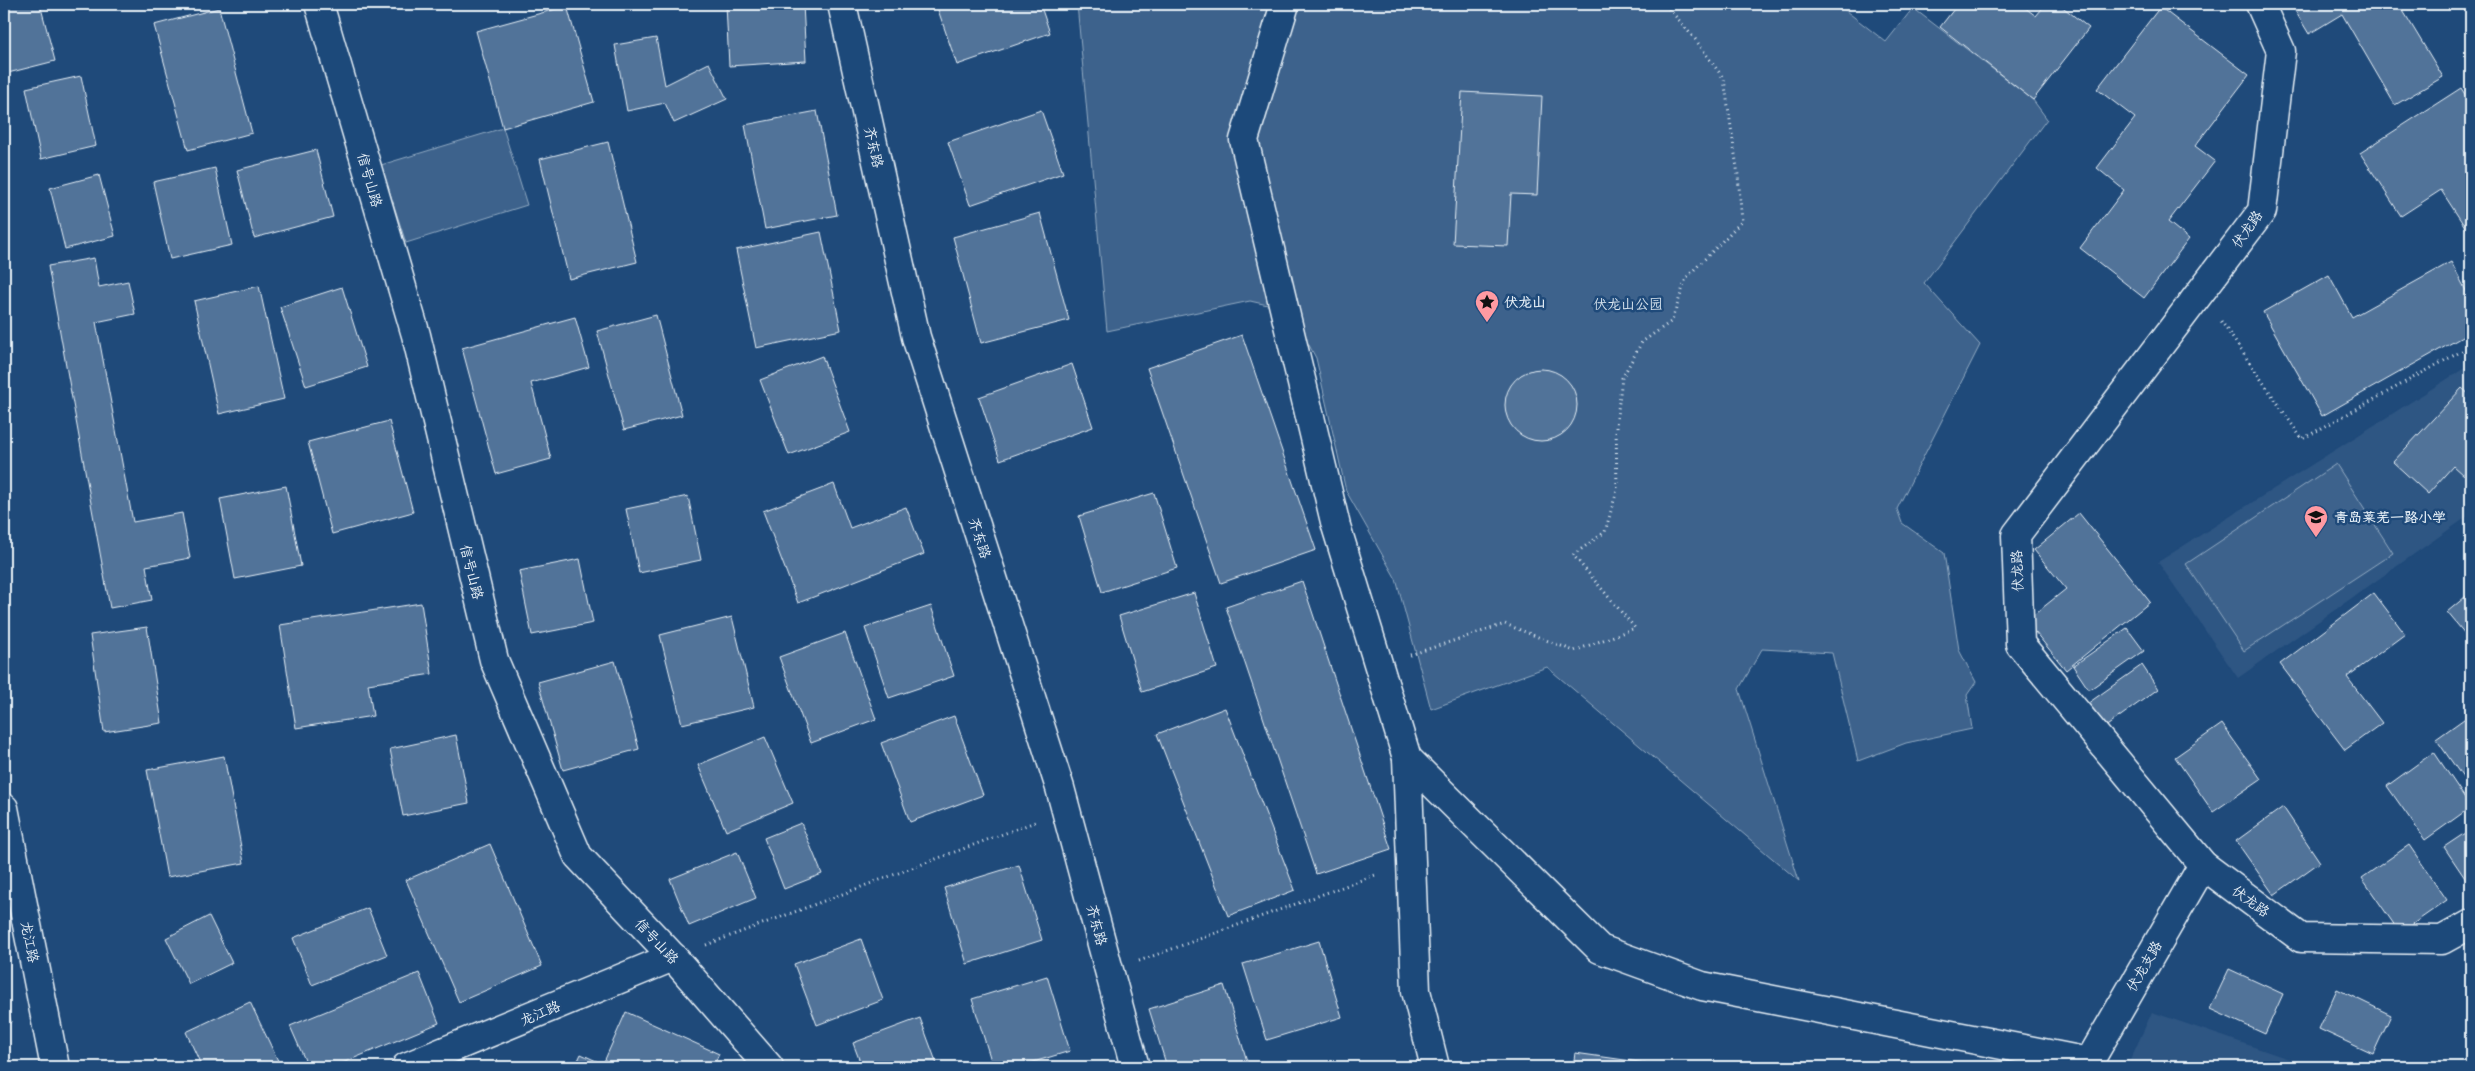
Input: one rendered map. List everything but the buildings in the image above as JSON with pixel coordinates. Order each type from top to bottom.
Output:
[{"type":"street","name":"信号山路","points":[[318,4],[416,335],[494,660],[578,856],[672,957],[769,1067]]},
{"type":"street","name":"齐东路","points":[[842,4],[916,336],[1066,810],[1135,1067]]},
{"type":"street","points":[[1285,4],[1244,140],[1336,526],[1407,758],[1416,991],[1435,1067]]},
{"type":"street","name":"伏龙路","points":[[2260,4],[2281,51],[2262,211],[2016,535],[2020,644],[2203,865],[2301,938],[2442,940],[2471,924]]},
{"type":"street","points":[[1407,758],[1600,949],[1702,986],[2090,1065]]},
{"type":"street","name":"龙江路","points":[[4,808],[51,1065]]},
{"type":"street","name":"伏龙支路","points":[[2090,1065],[2203,865]]},
{"type":"street","name":"龙江路","points":[[406,1067],[437,1062],[672,957]]},
{"type":"path","points":[[1378,665],[1505,624],[1574,651],[1635,628],[1573,555],[1605,532],[1617,490],[1616,426],[1622,378],[1642,342],[1672,321],[1686,278],[1742,221],[1738,174],[1724,79],[1695,39],[1665,4]]},
{"type":"path","points":[[2201,292],[2302,439],[2471,346]]},
{"type":"path","points":[[672,957],[1066,810]]},
{"type":"path","points":[[1110,972],[1411,861]]},
{"type":"shaded area","name":"青岛莱芜一路小学","points":[[2471,364],[2471,514],[2238,678],[2158,562]]},
{"type":"shaded area","points":[[2152,1012],[2312,1067],[2127,1067]]},
{"type":"green space","name":"伏龙山公园","points":[[1077,4],[1837,4],[1886,42],[1913,8],[2033,100],[2047,119],[1924,283],[1980,345],[1897,509],[1902,523],[1944,553],[1959,650],[1976,682],[1967,695],[1972,729],[1906,743],[1858,761],[1832,653],[1762,649],[1739,689],[1799,881],[1547,667],[1431,709],[1396,579],[1346,491],[1316,358],[1290,310],[1250,301],[1107,331]]},
{"type":"green space","points":[[503,128],[527,205],[406,243],[381,165]]},
{"type":"green space","points":[[2336,464],[2393,553],[2244,651],[2186,564]]},
{"type":"place","name":"伏龙山","points":[[1487,323]]},
{"type":"place","name":"青岛莱芜一路小学","points":[[2316,538]]}]
